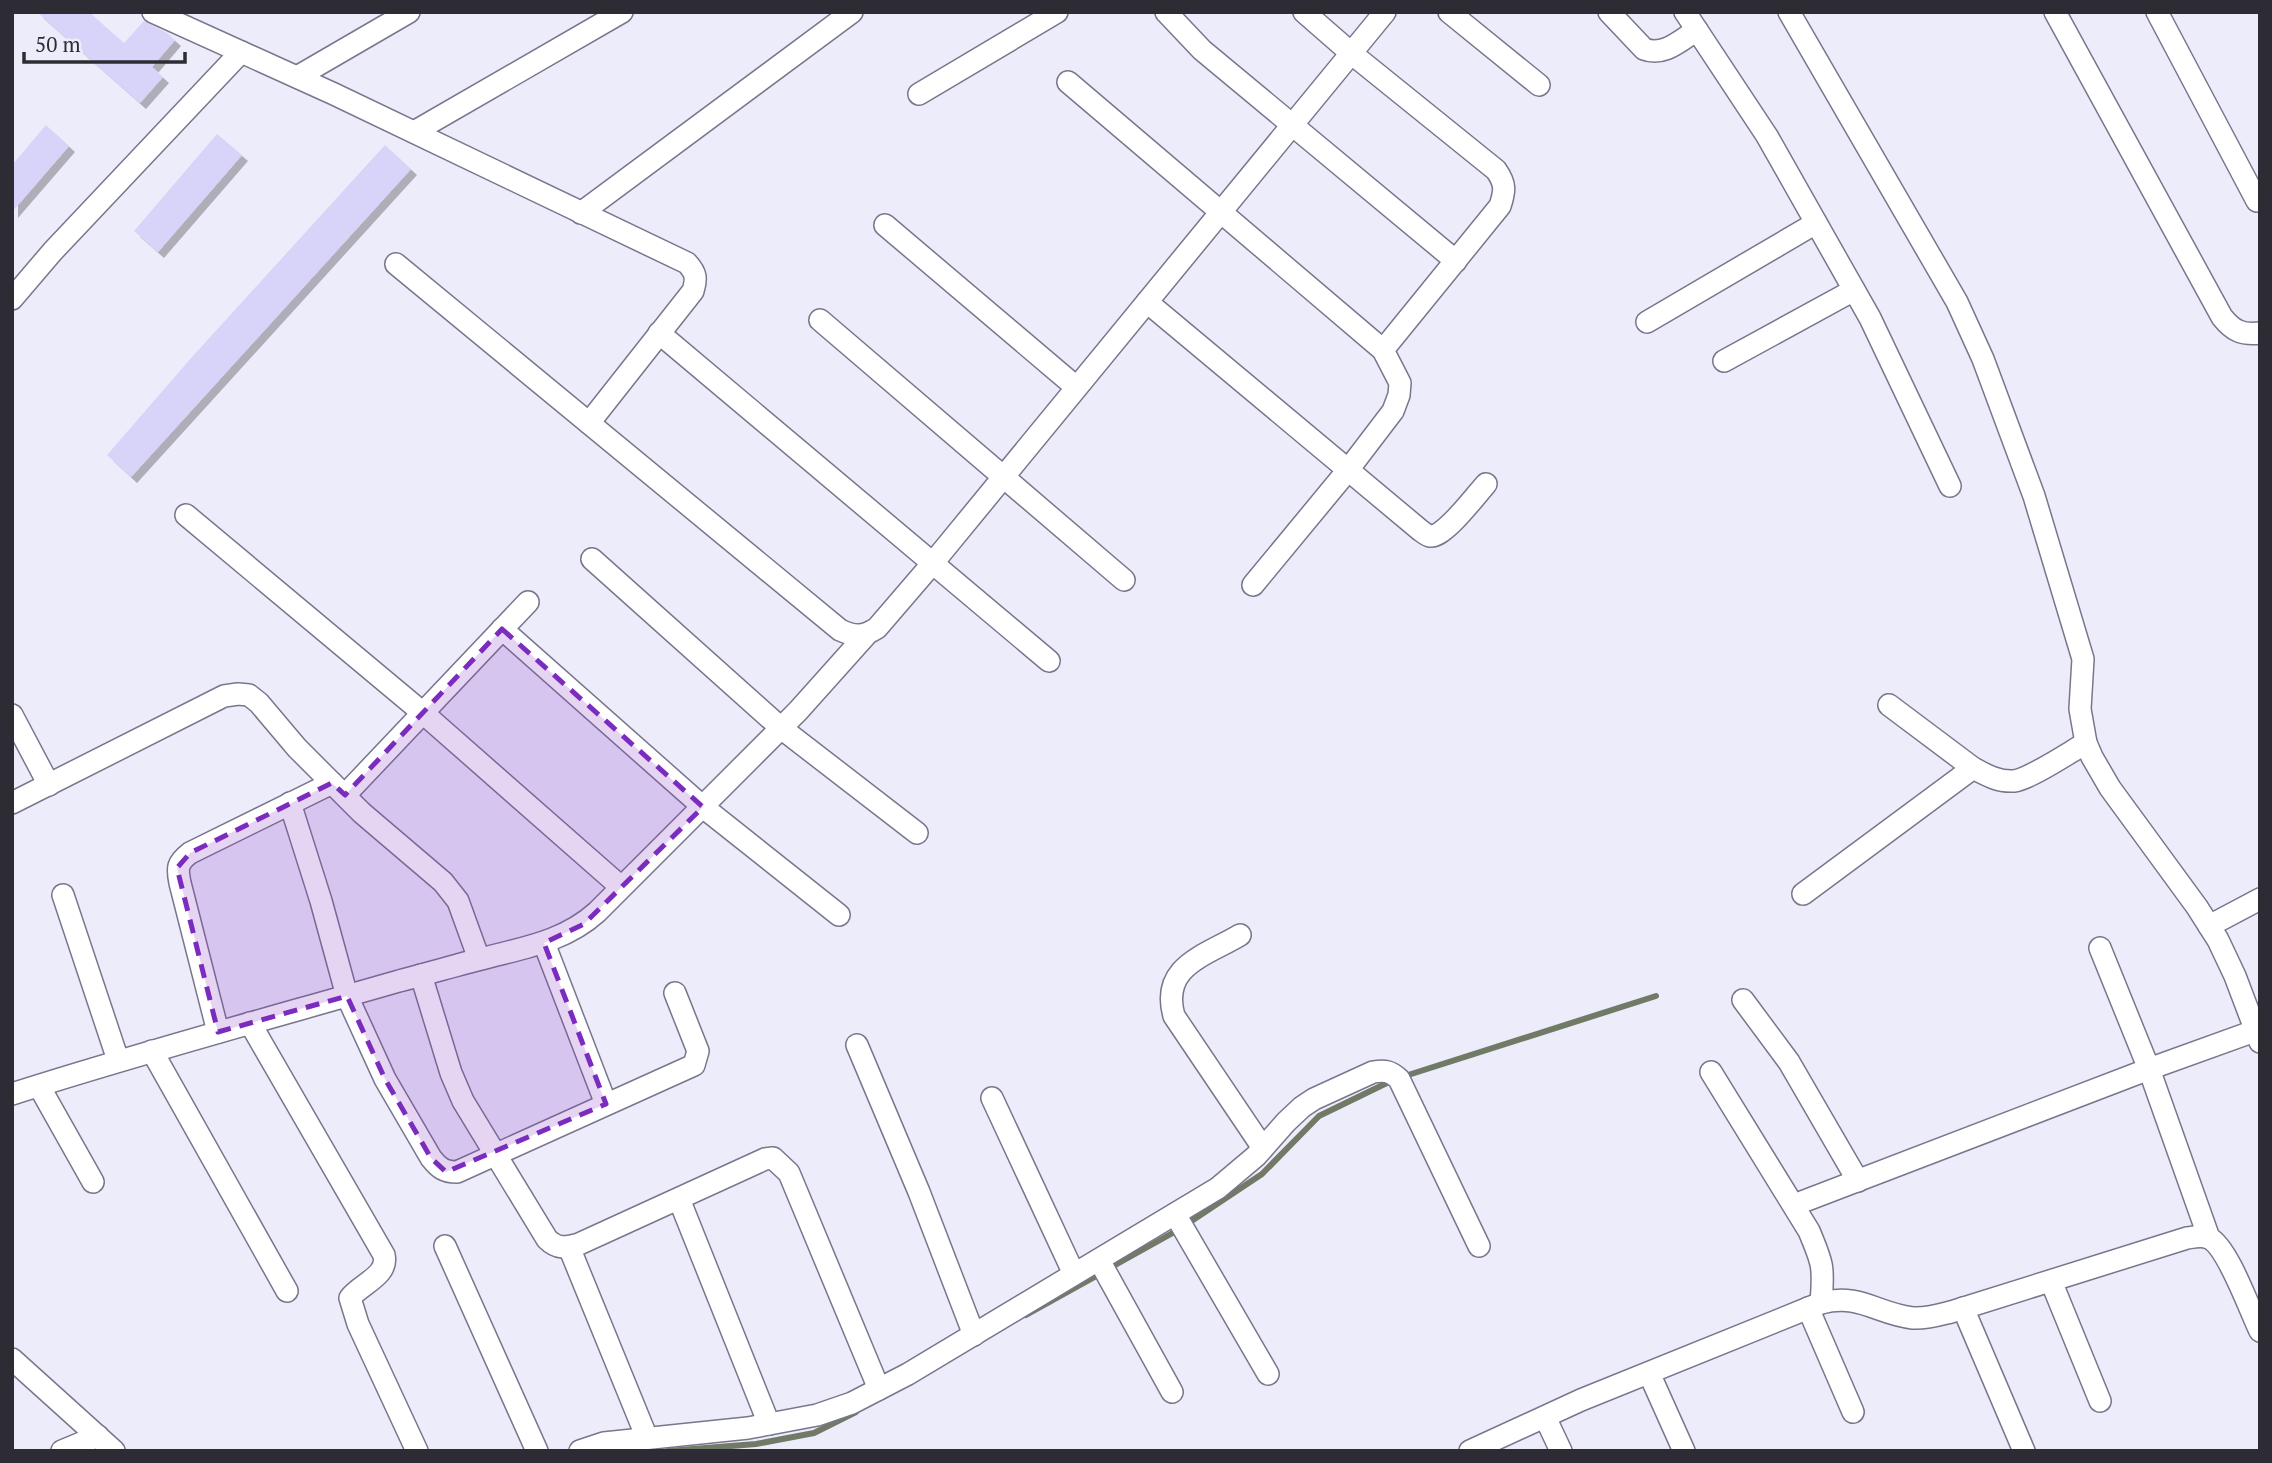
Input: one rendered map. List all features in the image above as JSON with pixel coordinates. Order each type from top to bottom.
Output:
[{"type":"street","points":[[153,12],[298,77],[687,263],[695,272],[693,291],[589,423]]},
{"type":"street","points":[[298,77],[410,12]]},
{"type":"street","points":[[414,132],[622,12]]},
{"type":"street","points":[[582,213],[852,12]]},
{"type":"street","points":[[919,94],[1056,12]]},
{"type":"street","points":[[1166,12],[1202,50],[1455,261]]},
{"type":"street","points":[[1304,12],[1351,54],[1496,170],[1504,181],[1505,191],[1500,206],[1383,350]]},
{"type":"street","points":[[12,1094],[118,1060],[544,943],[584,923],[781,728],[866,635],[877,628],[1385,12]]},
{"type":"street","points":[[1449,12],[1539,85]]},
{"type":"street","points":[[1609,12],[1644,49],[1652,52],[1669,48],[1698,30]]},
{"type":"street","points":[[1685,12],[1767,136],[1870,318],[1951,486]]},
{"type":"street","points":[[1790,12],[1957,302],[1983,359],[2034,496],[2083,659],[2080,709],[2086,743],[2110,788],[2197,907],[2235,976],[2258,1034],[2149,1069],[1794,1205]]},
{"type":"street","points":[[2055,12],[2222,317],[2231,328],[2241,333],[2260,333]]},
{"type":"street","points":[[2157,12],[2256,201]]},
{"type":"street","points":[[12,299],[53,251],[241,52]]},
{"type":"street","points":[[1068,82],[1383,350],[1400,383],[1393,411],[1253,585]]},
{"type":"street","points":[[1647,322],[1816,223]]},
{"type":"street","points":[[885,225],[1076,387]]},
{"type":"street","points":[[396,264],[841,630],[852,636],[866,635]]},
{"type":"street","points":[[1724,361],[1854,290]]},
{"type":"street","points":[[1147,302],[1430,536],[1438,535],[1448,526],[1486,484]]},
{"type":"street","points":[[820,320],[1125,580]]},
{"type":"street","points":[[659,333],[1049,661]]},
{"type":"street","points":[[186,515],[423,713],[621,887]]},
{"type":"street","points":[[592,559],[781,728],[917,833]]},
{"type":"street","points":[[218,1032],[177,868],[180,861],[190,853],[290,803],[338,789],[423,713],[528,602]]},
{"type":"street","points":[[502,629],[703,807],[839,915]]},
{"type":"street","points":[[12,803],[224,696],[249,695],[338,789],[443,882],[458,901],[479,959]]},
{"type":"street","points":[[1889,705],[1973,768],[1987,777],[2000,780],[2016,781],[2086,743]]},
{"type":"street","points":[[12,715],[49,785]]},
{"type":"street","points":[[1803,894],[1973,768]]},
{"type":"street","points":[[290,803],[347,996],[385,1079],[431,1158],[438,1168],[446,1172],[457,1172],[694,1065],[698,1051],[674,993]]},
{"type":"street","points":[[63,895],[118,1060]]},
{"type":"street","points":[[2208,926],[2260,899]]},
{"type":"street","points":[[1240,935],[1185,967],[1176,976],[1170,1002],[1174,1016],[1263,1148]]},
{"type":"street","points":[[544,943],[606,1104]]},
{"type":"street","points":[[2100,948],[2149,1069],[2209,1238],[2226,1258],[2260,1331]]},
{"type":"street","points":[[421,975],[463,1101],[554,1246],[569,1247],[765,1158],[774,1158],[789,1174],[879,1389]]},
{"type":"street","points":[[1743,1000],[1789,1062],[1858,1181]]},
{"type":"street","points":[[250,1023],[383,1255],[386,1263],[383,1271],[355,1290],[350,1298],[358,1324],[417,1451]]},
{"type":"street","points":[[857,1045],[919,1192],[974,1335]]},
{"type":"street","points":[[152,1051],[287,1291]]},
{"type":"street","points":[[580,1451],[604,1443],[769,1424],[817,1415],[852,1402],[908,1374],[1218,1188],[1263,1148],[1286,1122],[1314,1099],[1373,1072],[1384,1070],[1399,1079],[1479,1246]]},
{"type":"street","points":[[1711,1072],[1794,1205],[1821,1258],[1824,1271],[1815,1305],[1853,1412]]},
{"type":"street","points":[[39,1086],[93,1182]]},
{"type":"street","points":[[992,1098],[1074,1274]]},
{"type":"street","points":[[679,1199],[769,1424]]},
{"type":"street","points":[[1175,1214],[1269,1374]]},
{"type":"street","points":[[1470,1451],[1545,1416],[1815,1305],[1848,1299],[1914,1318],[1930,1317],[2187,1238],[2209,1238]]},
{"type":"street","points":[[445,1246],[537,1451]]},
{"type":"street","points":[[569,1247],[647,1438]]},
{"type":"street","points":[[1099,1259],[1172,1392]]},
{"type":"street","points":[[2051,1281],[2100,1401]]},
{"type":"street","points":[[1964,1308],[2024,1451]]},
{"type":"street","points":[[12,1359],[106,1444]]},
{"type":"street","points":[[1649,1373],[1684,1451]]},
{"type":"street","points":[[1545,1416],[1561,1451]]},
{"type":"street","points":[[62,1451],[106,1444]]},
{"type":"highlighted area","points":[[502,629],[703,807],[584,924],[544,943],[606,1104],[446,1172],[431,1158],[385,1079],[347,996],[218,1032],[177,868],[190,853],[332,783],[345,795]]},
{"type":"building","points":[[37,12],[89,12],[124,43],[144,21],[175,40],[152,67],[163,77],[140,103]]},
{"type":"building","points":[[46,125],[69,146],[12,212],[12,165]]},
{"type":"building","points":[[217,134],[242,155],[158,252],[134,231]]},
{"type":"building","points":[[385,145],[411,169],[131,477],[107,455],[192,357]]},
{"type":"waterway","points":[[1405,1076],[1656,996]]},
{"type":"waterway","points":[[1187,1224],[1262,1174],[1319,1116],[1393,1080]]},
{"type":"waterway","points":[[1108,1269],[1178,1230]]},
{"type":"waterway","points":[[1026,1315],[1100,1274]]},
{"type":"waterway","points":[[668,1451],[756,1444],[814,1433],[856,1412]]}]
